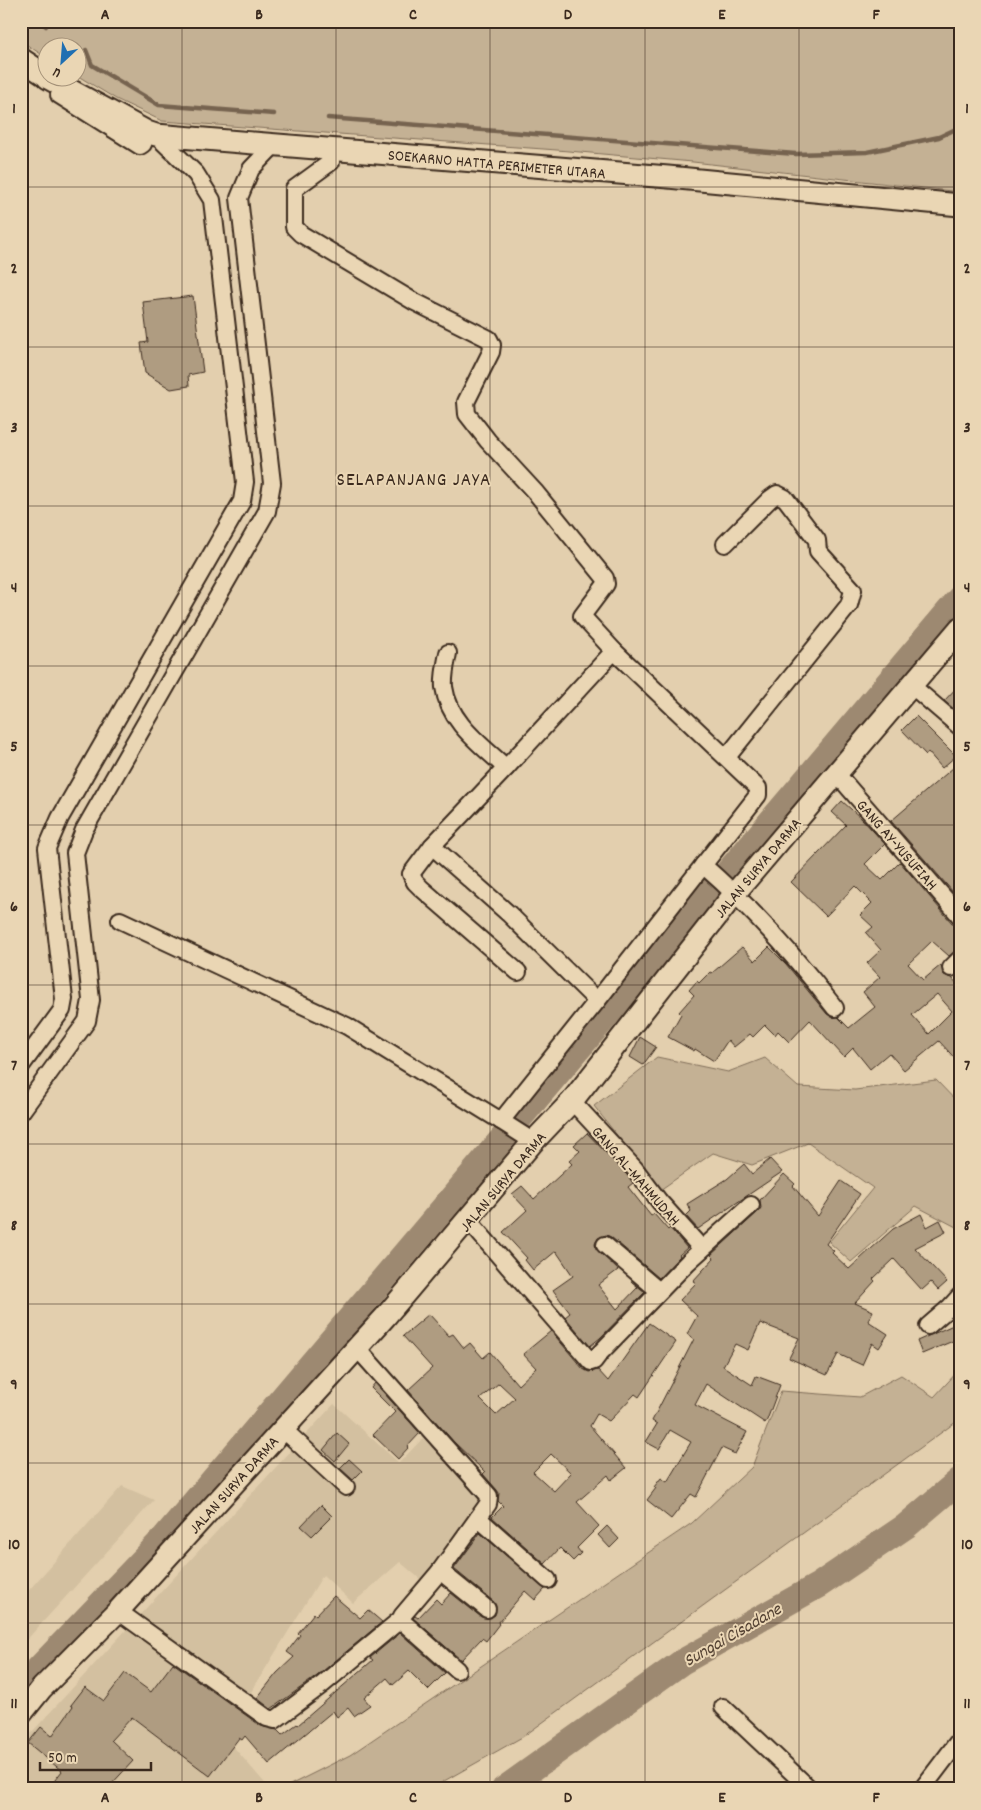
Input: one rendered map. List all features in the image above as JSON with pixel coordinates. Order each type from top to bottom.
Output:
[{"type":"main road","name":"SOEKARNO HATTA PERIMETER UTARA","points":[[21,60],[38,71]]},
{"type":"main road","name":"SOEKARNO HATTA PERIMETER UTARA","points":[[68,88],[152,134],[668,176],[960,205]]},
{"type":"main road","name":"JALAN SURYA DARMA","points":[[21,1714],[42,1688],[118,1611],[357,1348],[468,1220],[529,1140],[572,1101],[731,889],[836,772],[960,628]]},
{"type":"street","points":[[21,71],[140,146],[152,134],[196,174],[212,200],[245,482],[242,502],[60,818],[47,848],[64,999],[62,1010],[21,1066]]},
{"type":"street","points":[[21,1112],[87,1021],[91,1000],[75,852],[84,830],[267,511],[272,483],[239,198],[251,169],[274,145]]},
{"type":"street","points":[[332,150],[331,162],[294,189],[294,227],[301,234],[413,301],[489,340],[492,345],[491,352],[466,402],[467,414],[488,442],[536,493],[605,578],[606,584],[582,616],[614,651],[758,788],[758,795],[708,868],[597,1001],[502,1122]]},
{"type":"street","points":[[226,315],[252,314]]},
{"type":"street","points":[[725,544],[770,498],[777,494],[785,498],[817,540],[818,551],[853,590],[849,605],[727,757]]},
{"type":"street","points":[[518,972],[416,882],[410,874],[432,846],[614,651]]},
{"type":"street","points":[[448,653],[444,670],[444,687],[450,707],[461,725],[506,768]]},
{"type":"street","points":[[147,668],[170,680]]},
{"type":"street","points":[[911,685],[960,727]]},
{"type":"street","points":[[135,688],[158,700]]},
{"type":"street","name":"GANG AY-YUSUFIAH","points":[[836,772],[960,916]]},
{"type":"street","points":[[432,846],[509,914],[597,1001]]},
{"type":"street","points":[[708,868],[731,889],[799,962],[835,1008]]},
{"type":"street","points":[[120,920],[347,1026],[529,1140]]},
{"type":"street","name":"GANG AL-MAHMUDAH","points":[[572,1101],[635,1169],[659,1202],[702,1249]]},
{"type":"street","points":[[468,1220],[591,1362],[594,1362],[659,1291],[751,1205]]},
{"type":"street","points":[[606,1245],[659,1291]]},
{"type":"street","points":[[928,1326],[950,1308],[960,1296]]},
{"type":"street","points":[[118,1611],[270,1720],[275,1720],[323,1684],[402,1619],[402,1616],[440,1571],[489,1500],[488,1494],[357,1348]]},
{"type":"street","points":[[283,1429],[346,1487]]},
{"type":"street","points":[[478,1518],[548,1580]]},
{"type":"street","points":[[440,1571],[487,1609]]},
{"type":"street","points":[[402,1619],[457,1670]]},
{"type":"street","points":[[723,1707],[810,1789]]},
{"type":"street","points":[[922,1789],[960,1739]]},
{"type":"shaded area","points":[[21,21],[960,21],[960,192],[693,162],[162,121],[116,99],[88,82],[88,38],[38,38],[38,52],[21,41]]},
{"type":"shaded area","points":[[657,1057],[728,1072],[765,1058],[798,1087],[855,1090],[936,1080],[960,1105],[960,1226],[958,1228],[916,1206],[851,1262],[829,1242],[873,1188],[808,1143],[752,1165],[713,1153],[660,1190],[594,1106]]},
{"type":"shaded area","points":[[960,1369],[960,1419],[524,1736],[430,1789],[282,1789],[350,1755],[692,1523],[752,1467],[781,1391],[860,1397],[901,1375],[934,1397]]},
{"type":"shaded area","points":[[334,1404],[399,1463],[423,1438],[485,1502],[427,1585],[400,1562],[353,1603],[323,1575],[224,1736],[270,1789],[21,1789],[21,1744]]},
{"type":"shaded area","points":[[122,1486],[154,1500],[21,1646],[21,1599]]},
{"type":"building","points":[[193,296],[203,372],[188,375],[189,386],[171,389],[145,373],[141,343],[148,342],[143,302]]},
{"type":"building","points":[[960,684],[960,714],[944,701]]},
{"type":"building","points":[[916,716],[956,756],[942,768],[928,752],[926,755],[902,730]]},
{"type":"building","points":[[954,767],[960,774],[960,900],[891,821]]},
{"type":"building","points":[[842,801],[885,844],[865,864],[882,880],[900,862],[952,923],[960,926],[960,947],[949,956],[932,941],[908,964],[923,980],[941,965],[944,975],[952,978],[960,987],[960,1064],[939,1041],[904,1070],[889,1053],[870,1069],[853,1048],[844,1057],[810,1020],[789,1042],[778,1031],[775,1035],[765,1025],[753,1037],[750,1034],[734,1047],[728,1040],[714,1061],[695,1049],[694,1051],[668,1037],[681,1014],[679,1012],[694,995],[689,990],[697,981],[699,983],[742,947],[755,961],[769,947],[786,964],[827,1014],[832,1017],[838,1017],[849,1028],[875,1007],[863,992],[880,977],[867,963],[881,950],[866,933],[873,927],[860,915],[872,903],[855,886],[826,916],[791,882],[846,825],[832,812]],"holes":[[[937,994],[952,1011],[929,1034],[912,1015]]]},
{"type":"building","points":[[640,1037],[656,1047],[643,1065],[630,1057]]},
{"type":"building","points":[[587,1133],[627,1175],[633,1183],[628,1187],[651,1216],[654,1214],[668,1230],[670,1228],[687,1248],[659,1278],[611,1237],[606,1235],[598,1238],[595,1244],[596,1249],[618,1270],[598,1285],[617,1309],[638,1287],[631,1281],[645,1292],[590,1346],[565,1317],[570,1313],[553,1290],[573,1276],[556,1251],[533,1270],[525,1260],[527,1258],[503,1232],[527,1210],[512,1194],[522,1186],[534,1199],[572,1164],[569,1161],[580,1151],[574,1145]]},
{"type":"building","points":[[770,1159],[782,1172],[698,1229],[686,1216],[691,1211],[687,1204],[727,1179],[744,1164],[752,1174]]},
{"type":"building","points":[[784,1174],[795,1184],[793,1186],[818,1216],[841,1181],[860,1194],[826,1244],[834,1251],[832,1253],[849,1269],[893,1229],[921,1214],[927,1227],[940,1220],[946,1232],[915,1248],[947,1282],[938,1290],[931,1282],[922,1290],[894,1259],[873,1279],[875,1281],[855,1303],[873,1311],[868,1321],[888,1334],[879,1348],[872,1343],[862,1365],[838,1354],[827,1375],[789,1358],[799,1338],[760,1323],[748,1350],[735,1344],[723,1366],[752,1385],[756,1376],[780,1385],[765,1423],[706,1384],[695,1405],[747,1432],[735,1454],[722,1448],[696,1497],[691,1494],[671,1519],[647,1500],[661,1478],[667,1482],[691,1442],[670,1430],[659,1449],[646,1442],[657,1424],[652,1421],[694,1339],[687,1334],[697,1316],[680,1300],[696,1283],[693,1281],[714,1258],[711,1255],[758,1212],[761,1208],[760,1200]]},
{"type":"building","points":[[429,1314],[449,1336],[453,1334],[464,1348],[470,1343],[483,1358],[490,1352],[518,1385],[536,1368],[523,1354],[551,1331],[583,1369],[589,1372],[598,1370],[608,1381],[649,1323],[676,1342],[639,1397],[635,1394],[609,1421],[597,1414],[590,1426],[626,1468],[611,1480],[608,1475],[577,1502],[599,1526],[577,1548],[581,1553],[573,1561],[560,1548],[545,1564],[492,1517],[503,1506],[498,1501],[499,1493],[483,1474],[485,1472],[453,1441],[408,1390],[432,1368],[403,1336]],"holes":[[[499,1383],[515,1398],[496,1415],[480,1399]],[[551,1454],[571,1473],[554,1491],[533,1472]]]},
{"type":"building","points":[[960,1322],[960,1338],[922,1354],[917,1341]]},
{"type":"building","points":[[375,1383],[420,1433],[398,1459],[373,1435],[395,1412],[371,1388]]},
{"type":"building","points":[[337,1433],[349,1444],[335,1461],[323,1450]]},
{"type":"building","points":[[349,1459],[362,1471],[353,1480],[340,1468]]},
{"type":"building","points":[[321,1505],[332,1516],[312,1536],[301,1526]]},
{"type":"building","points":[[607,1526],[619,1539],[610,1548],[598,1535]]},
{"type":"building","points":[[480,1533],[545,1589],[535,1600],[525,1591],[498,1623],[486,1641],[482,1638],[461,1660],[413,1618],[415,1616],[418,1618],[436,1599],[441,1604],[451,1593],[481,1617],[490,1618],[495,1615],[496,1606],[494,1602],[454,1569]]},
{"type":"building","points":[[334,1596],[360,1618],[368,1610],[382,1622],[317,1676],[271,1709],[257,1698],[277,1673],[294,1657],[287,1652],[300,1635],[298,1633],[314,1613],[316,1615]]},
{"type":"building","points":[[400,1633],[445,1673],[428,1690],[409,1671],[393,1685],[387,1678],[364,1698],[370,1705],[354,1716],[348,1708],[337,1717],[333,1711],[269,1764],[245,1736],[242,1740],[239,1738],[210,1776],[132,1717],[111,1740],[133,1761],[107,1789],[48,1789],[62,1771],[28,1743],[41,1727],[52,1736],[73,1706],[71,1705],[85,1687],[104,1701],[125,1673],[151,1692],[173,1663],[261,1726],[277,1730],[282,1735],[298,1725],[373,1660],[370,1658]]},
{"type":"waterway","points":[[39,21],[46,26]]},
{"type":"waterway","points":[[88,55],[92,65],[159,105],[274,114]]},
{"type":"waterway","points":[[328,118],[796,154],[867,152],[939,137],[960,127]]},
{"type":"waterway","points":[[21,1687],[165,1537],[960,598]]},
{"type":"waterway","name":"Sungai Cisadane","points":[[504,1789],[682,1662],[819,1585],[906,1526],[960,1480]]},
{"type":"district","name":"SELAPANJANG JAYA","points":[[414,478]]}]
